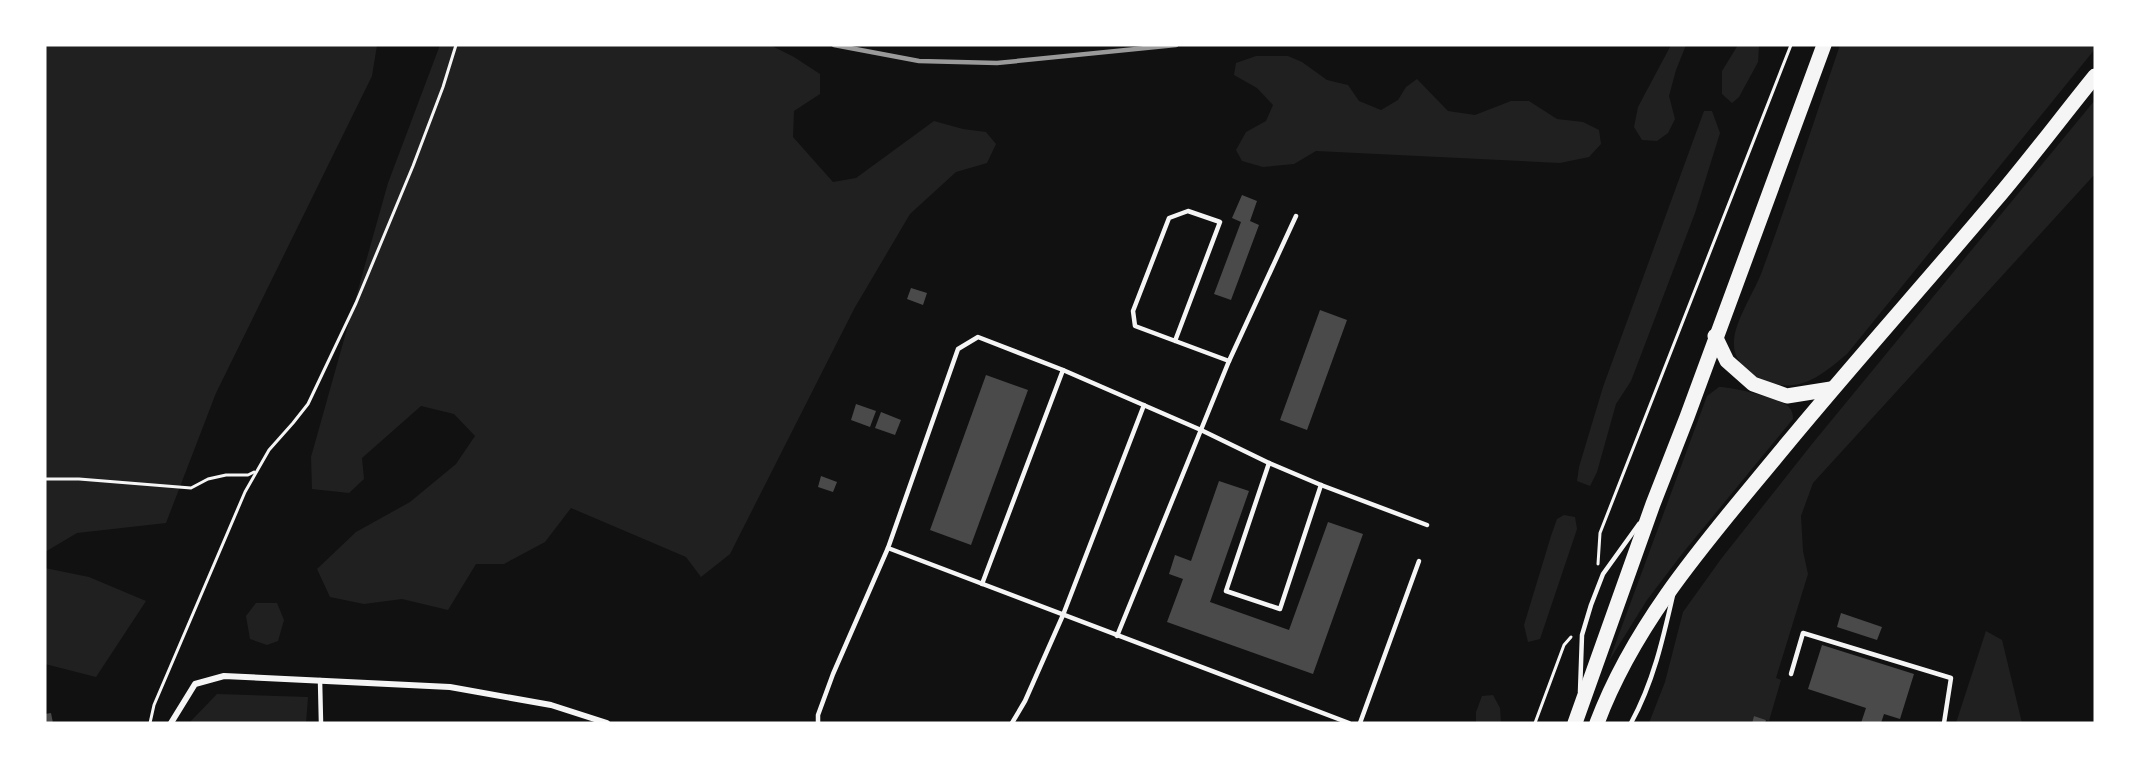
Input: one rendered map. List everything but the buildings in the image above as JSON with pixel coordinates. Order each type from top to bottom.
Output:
[{"type":"highway","points":[[1577,717],[1653,504],[1824,45]]},
{"type":"highway","points":[[1597,723],[1607,695],[1622,665],[1678,576],[1832,389],[1994,202],[2095,76]]},
{"type":"highway","points":[[1716,336],[1727,361],[1753,384],[1787,396],[1832,389]]},
{"type":"street","points":[[171,723],[195,684],[224,676],[450,687],[551,705],[607,723]]},
{"type":"lane","points":[[1175,340],[1220,222],[1188,211],[1169,218],[1134,311],[1135,326],[1228,361]]},
{"type":"lane","points":[[1117,636],[1228,361],[1296,216]]},
{"type":"lane","points":[[818,723],[818,716],[833,674],[888,548],[958,349],[978,337],[1063,370],[1321,485],[1427,525]]},
{"type":"lane","points":[[982,584],[1063,370]]},
{"type":"lane","points":[[1012,723],[1025,701],[1063,615],[1144,405]]},
{"type":"lane","points":[[1269,463],[1226,591],[1280,609],[1321,485]]},
{"type":"lane","points":[[1577,717],[1582,635],[1603,574],[1653,504]]},
{"type":"lane","points":[[888,548],[1349,723]]},
{"type":"lane","points":[[1360,723],[1419,561]]},
{"type":"lane","points":[[1631,723],[1640,707],[1656,664],[1678,576]]},
{"type":"lane","points":[[1791,674],[1803,633],[1951,678],[1944,723]]},
{"type":"lane","points":[[320,680],[321,723]]},
{"type":"path","points":[[150,723],[159,695],[255,471],[269,450],[308,404],[356,303],[417,156],[456,45]]},
{"type":"path","points":[[1597,571],[1600,533],[1791,45]]},
{"type":"path","points":[[45,479],[79,479],[191,488],[208,479],[226,475],[248,475],[255,471]]},
{"type":"path","points":[[1535,723],[1563,645],[1577,633]]},
{"type":"shaded area","points":[[45,45],[377,45],[372,76],[216,393],[166,523],[77,533],[45,552]]},
{"type":"shaded area","points":[[440,45],[770,45],[820,74],[820,94],[794,111],[793,137],[833,182],[856,178],[934,121],[963,129],[986,132],[996,144],[987,163],[956,172],[910,214],[854,309],[730,554],[701,577],[686,557],[571,508],[545,542],[504,564],[476,564],[448,610],[402,599],[364,604],[330,597],[317,569],[356,532],[410,502],[456,464],[475,436],[454,414],[421,406],[362,458],[364,479],[349,493],[312,489],[311,457],[388,183]]},
{"type":"shaded area","points":[[1671,45],[1686,45],[1669,96],[1675,119],[1668,133],[1657,141],[1642,140],[1634,127],[1638,107]]},
{"type":"shaded area","points":[[1738,45],[1759,45],[1758,62],[1739,97],[1732,103],[1722,94],[1722,71]]},
{"type":"shaded area","points":[[1840,45],[2095,45],[2095,49],[1847,354],[1821,374],[1803,383],[1782,385],[1770,383],[1744,368],[1734,349],[1735,333],[1761,274]]},
{"type":"shaded area","points":[[1256,56],[1288,56],[1302,62],[1327,80],[1348,85],[1359,101],[1381,110],[1398,100],[1406,87],[1417,79],[1448,111],[1475,115],[1511,101],[1529,101],[1557,119],[1583,122],[1599,130],[1601,144],[1589,157],[1560,163],[1316,151],[1294,164],[1263,167],[1242,161],[1236,150],[1246,132],[1266,121],[1273,105],[1257,88],[1234,75],[1236,63]]},
{"type":"shaded area","points":[[2095,100],[2095,174],[1813,483],[1801,516],[1803,551],[1808,574],[1776,678],[1781,680],[1769,721],[1754,716],[1752,723],[1649,723],[1665,682],[1683,612],[1721,559],[1812,444]]},
{"type":"shaded area","points":[[1704,111],[1712,111],[1720,133],[1695,213],[1631,381],[1616,404],[1597,472],[1590,486],[1577,481],[1579,467],[1603,387]]},
{"type":"shaded area","points":[[1719,387],[1755,394],[1783,403],[1790,409],[1793,419],[1647,600],[1609,661],[1707,396]]},
{"type":"shaded area","points":[[1564,515],[1575,517],[1577,529],[1540,639],[1528,642],[1524,625],[1557,519]]},
{"type":"shaded area","points":[[45,568],[89,577],[146,601],[96,677],[45,664]]},
{"type":"shaded area","points":[[256,603],[277,603],[284,620],[278,641],[267,645],[250,639],[246,616]]},
{"type":"shaded area","points":[[1986,631],[2002,640],[2022,723],[1956,723]]},
{"type":"shaded area","points":[[217,694],[308,697],[306,723],[189,723]]},
{"type":"shaded area","points":[[1493,695],[1500,708],[1501,723],[1476,723],[1476,712],[1482,696]]},
{"type":"railway","points":[[834,45],[919,61],[997,63],[1176,45]]}]
